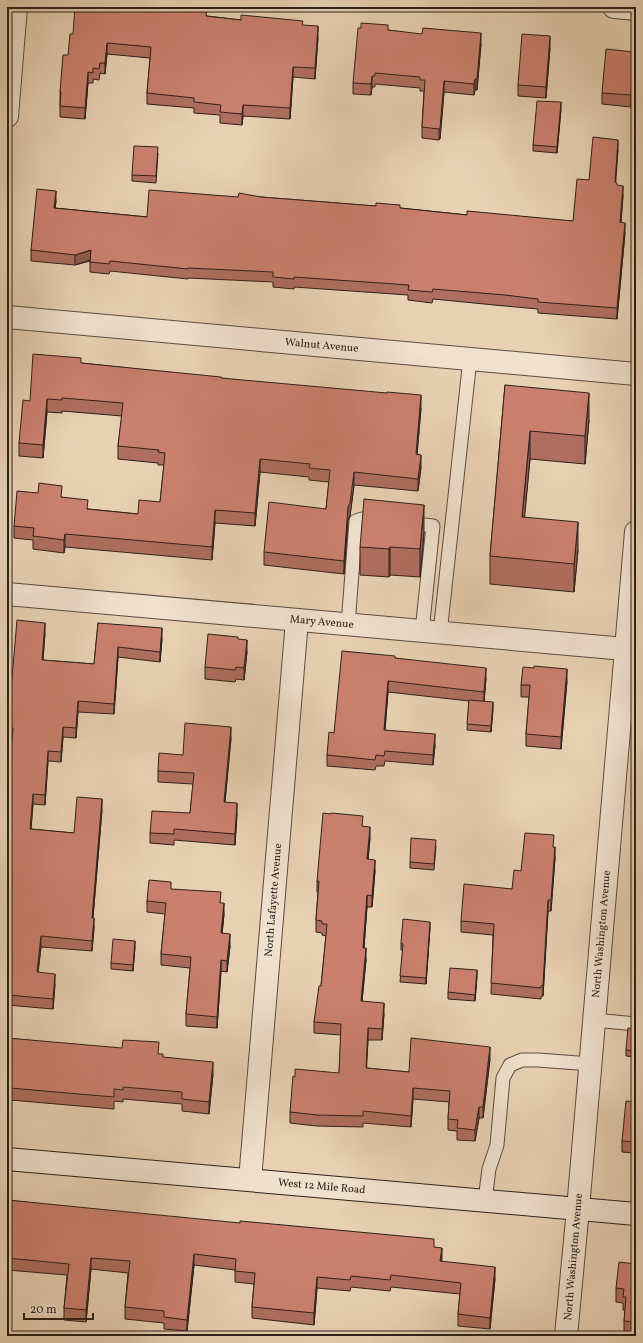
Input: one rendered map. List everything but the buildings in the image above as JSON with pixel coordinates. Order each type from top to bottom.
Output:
[{"type":"street","points":[[7,116],[16,7]]},
{"type":"street","points":[[614,7],[636,9]]},
{"type":"street","name":"Walnut Avenue","points":[[7,317],[636,374]]},
{"type":"street","name":"North Washington Avenue","points":[[566,1336],[594,1020],[631,650],[636,532]]},
{"type":"street","name":"Mary Avenue","points":[[7,594],[631,650]]},
{"type":"street","name":"North Lafayette Avenue","points":[[250,1180],[296,620]]},
{"type":"street","name":"West 12 Mile Road","points":[[7,1159],[636,1214]]},
{"type":"lane","points":[[431,632],[452,528],[470,359]]},
{"type":"lane","points":[[348,625],[356,521],[362,518],[452,528]]},
{"type":"lane","points":[[431,632],[433,526]]},
{"type":"lane","points":[[594,1020],[636,1024]]},
{"type":"lane","points":[[485,1200],[489,1169],[497,1145],[503,1078],[510,1065],[522,1060],[591,1064]]}]
